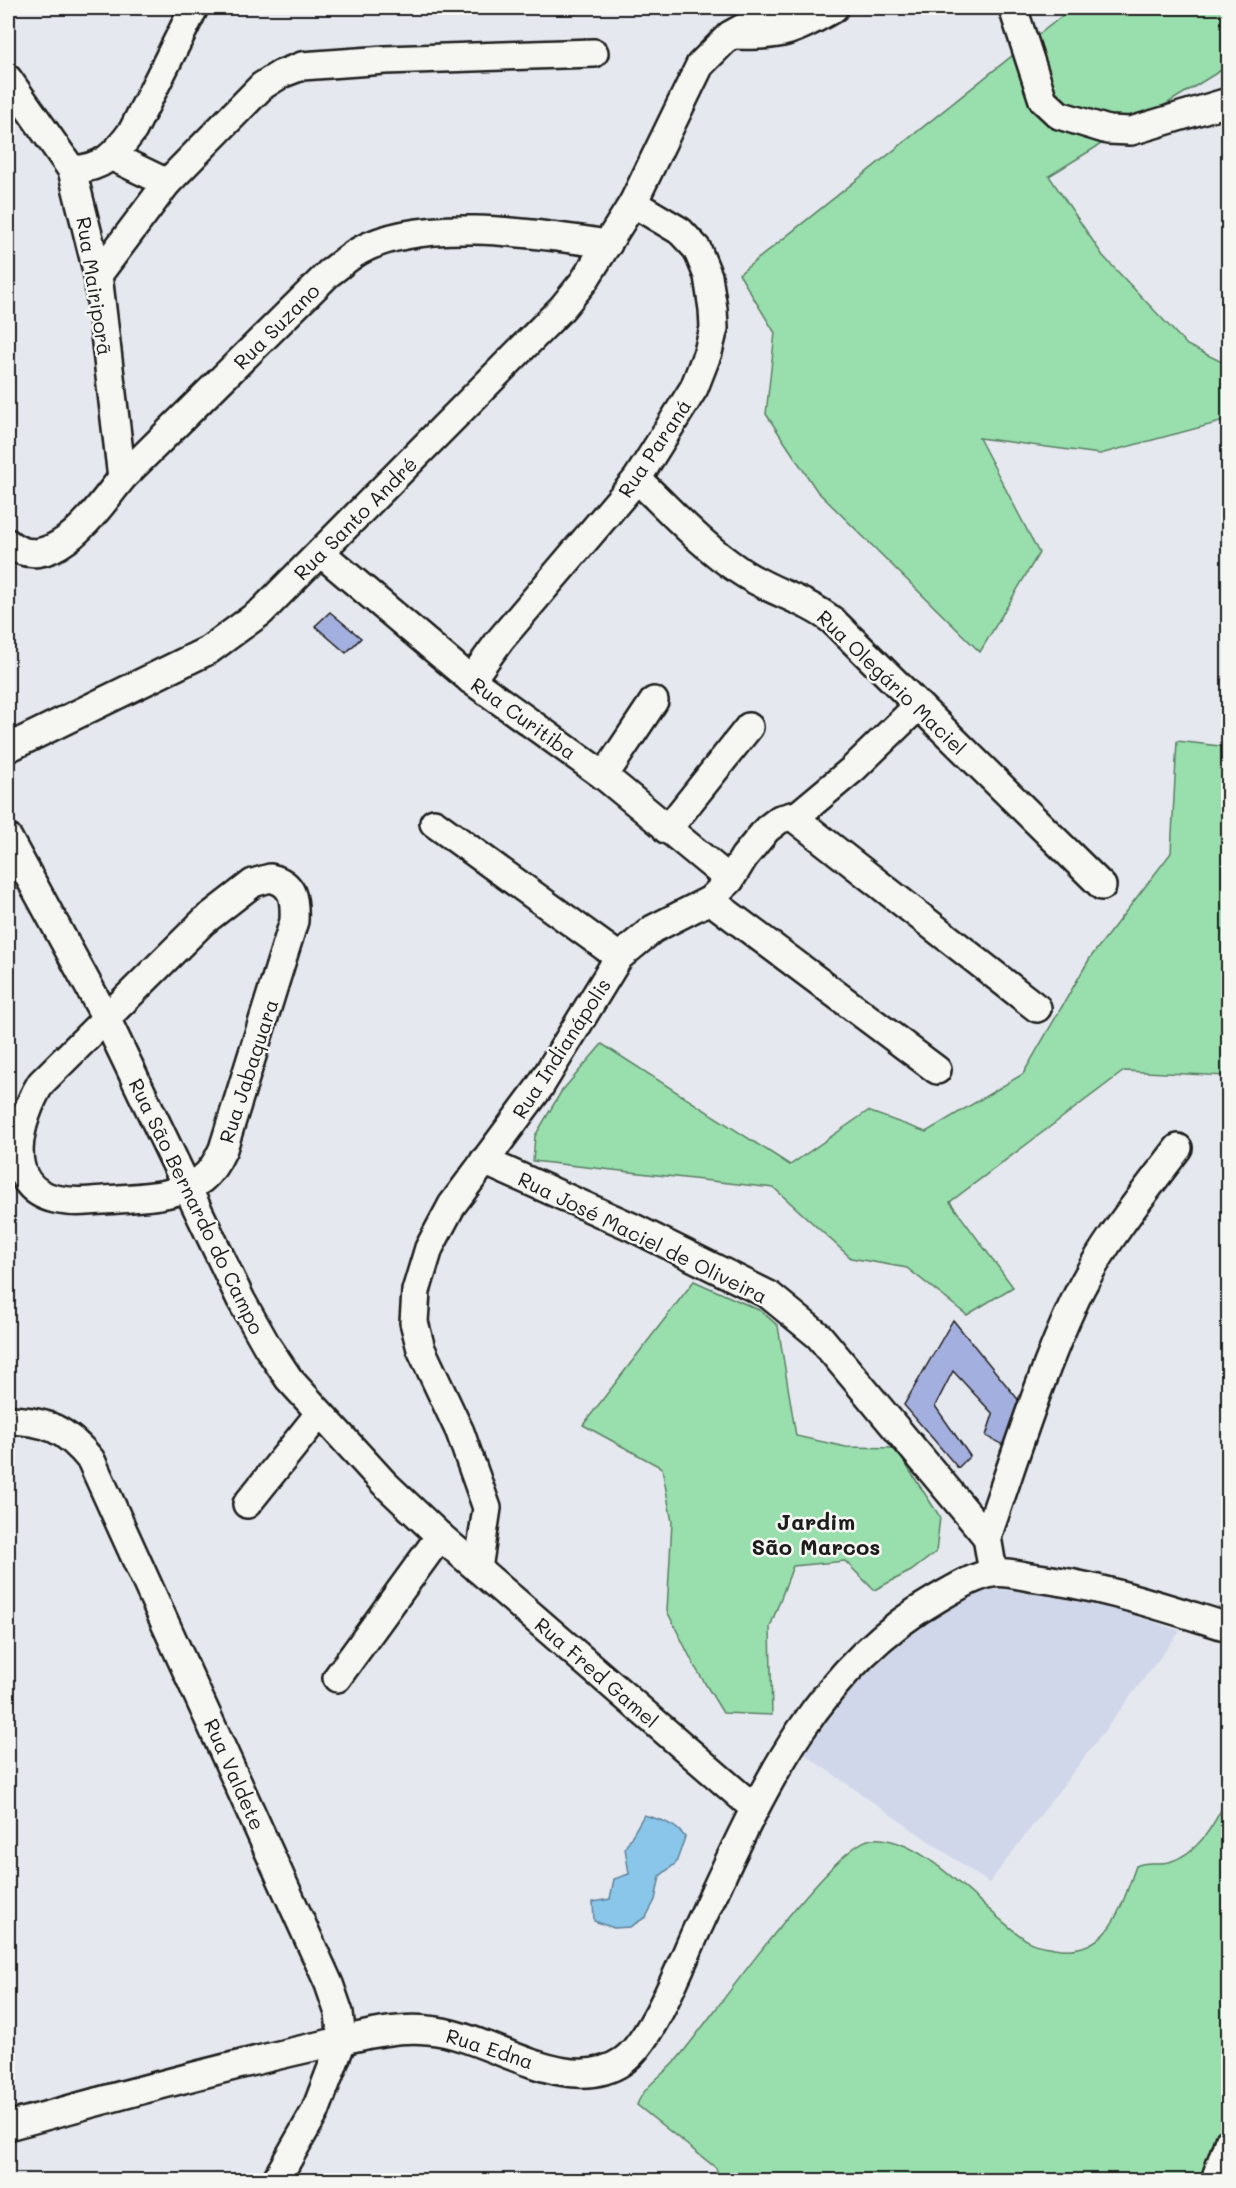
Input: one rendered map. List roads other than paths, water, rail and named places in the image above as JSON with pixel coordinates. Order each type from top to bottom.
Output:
[{"type":"street","points":[[72,170],[92,169],[111,156],[133,130],[195,8]]},
{"type":"street","name":"Rua Santo André","points":[[8,748],[209,650],[261,612],[562,308],[584,281],[633,203],[692,79],[712,51],[730,35],[779,8]]},
{"type":"street","points":[[730,35],[782,34],[834,8]]},
{"type":"street","points":[[1013,8],[1043,100],[1059,115],[1108,130],[1131,131],[1228,102]]},
{"type":"street","points":[[98,274],[167,183],[262,86],[281,74],[302,66],[385,60],[594,53]]},
{"type":"street","name":"Rua Mairiporã","points":[[8,79],[72,170],[98,274],[122,478]]},
{"type":"street","points":[[111,156],[167,183]]},
{"type":"street","name":"Rua Paraná","points":[[471,680],[500,640],[637,479],[694,388],[708,352],[714,328],[708,276],[697,249],[680,231],[633,203]]},
{"type":"street","name":"Rua Suzano","points":[[8,543],[36,553],[60,547],[98,509],[122,478],[329,273],[358,251],[388,239],[426,232],[541,234],[608,244]]},
{"type":"street","name":"Rua Olegário Maciel","points":[[637,479],[717,554],[739,571],[759,583],[815,607],[833,621],[1102,886]]},
{"type":"street","name":"Rua Curitiba","points":[[321,553],[471,680],[604,776],[730,880]]},
{"type":"street","points":[[604,776],[654,701]]},
{"type":"street","name":"Rua Indianápolis","points":[[478,1569],[487,1508],[460,1432],[421,1348],[414,1322],[416,1291],[429,1248],[452,1205],[540,1088],[619,957],[652,929],[673,921],[710,900],[730,880],[744,857],[767,829],[780,819],[798,815],[853,769],[918,706]]},
{"type":"street","points":[[667,830],[749,727]]},
{"type":"street","points":[[792,816],[1037,1008]]},
{"type":"street","points":[[434,823],[619,957]]},
{"type":"street","name":"Rua São Bernardo do Campo","points":[[8,838],[106,1018],[186,1188],[267,1346],[289,1379],[319,1414],[384,1483],[440,1536]]},
{"type":"street","name":"Rua Jabaquara","points":[[270,878],[279,880],[292,892],[296,900],[290,938],[224,1149],[203,1178],[186,1188],[147,1197],[73,1202],[53,1199],[36,1192],[25,1181],[15,1160],[18,1129],[27,1105],[41,1083],[204,921],[253,883],[270,878]]},
{"type":"street","points":[[710,900],[937,1070]]},
{"type":"street","points":[[1178,1148],[1111,1237],[1077,1297],[1047,1367],[987,1537],[993,1572],[1112,1591],[1228,1627]]},
{"type":"street","name":"Rua José Maciel de Oliveira","points":[[484,1161],[632,1227],[768,1295],[819,1335],[987,1537]]},
{"type":"street","points":[[247,1504],[319,1414]]},
{"type":"street","name":"Rua Valdete","points":[[8,1420],[26,1420],[55,1427],[74,1438],[91,1460],[330,1984],[339,2013],[342,2041],[315,2112],[276,2181]]},
{"type":"street","points":[[337,1678],[440,1536]]},
{"type":"street","name":"Rua Fred Gamel","points":[[440,1536],[754,1808]]},
{"type":"street","name":"Rua Edna","points":[[8,2126],[243,2063],[392,2030],[429,2030],[466,2037],[568,2074],[600,2072],[623,2061],[650,2029],[754,1808],[809,1716],[837,1683],[890,1631],[923,1607],[958,1587],[993,1572]]},
{"type":"street","points":[[1215,2181],[1228,2142]]},
{"type":"water","points":[[644,1815],[672,1825],[685,1837],[676,1863],[660,1876],[655,1900],[646,1917],[630,1927],[614,1928],[594,1921],[593,1902],[610,1899],[614,1879],[629,1874],[625,1848]]},
{"type":"district","name":"Jardim São Marcos","points":[[816,1534]]}]
